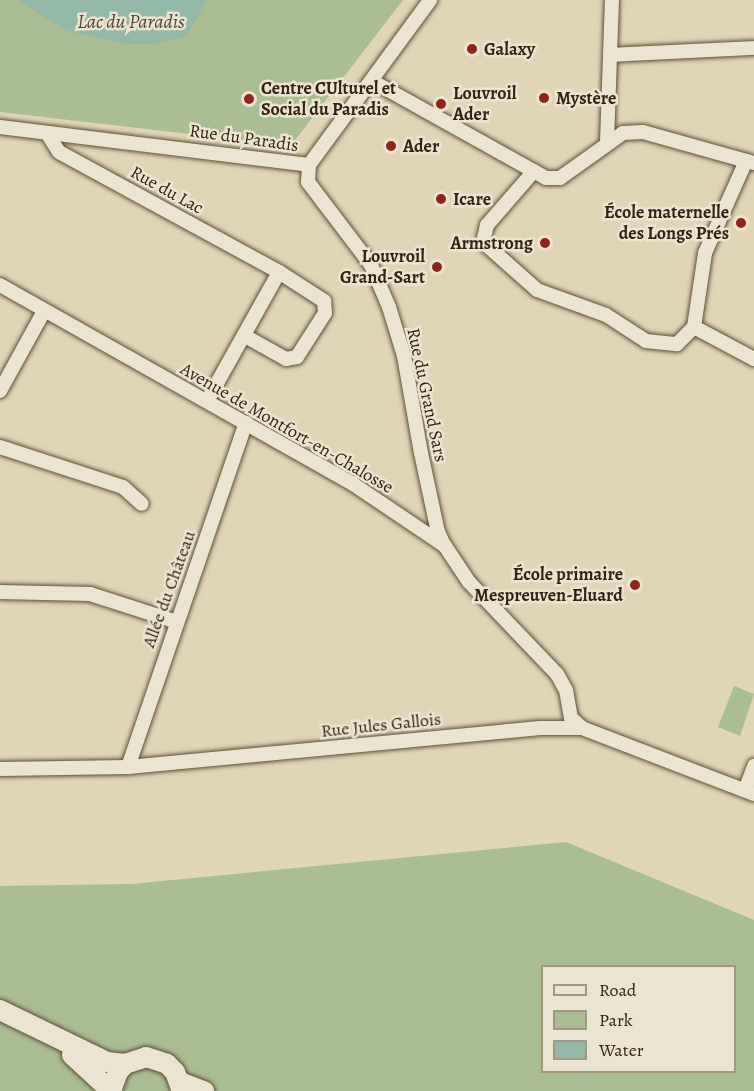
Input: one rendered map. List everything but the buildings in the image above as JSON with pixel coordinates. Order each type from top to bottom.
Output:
[{"type":"street","name":"Rue du Paradis","points":[[411,24],[421,0]]},
{"type":"street","name":"Rue du Paradis","points":[[0,127],[309,165],[430,0]]},
{"type":"street","points":[[607,142],[612,0]]},
{"type":"street","points":[[610,55],[754,48]]},
{"type":"street","points":[[372,81],[534,171],[546,178],[560,178],[607,142],[623,133],[644,132],[750,162],[705,253],[694,327],[677,344],[646,341],[606,315],[529,285],[492,253],[483,242],[487,225],[534,171]]},
{"type":"street","name":"Rue du Lac","points":[[47,132],[59,152],[279,272],[324,301],[325,313],[306,347],[297,357],[286,359],[245,336]]},
{"type":"street","name":"Rue du Grand Sars","points":[[309,165],[308,182],[370,265],[389,307],[404,356],[438,532],[445,546]]},
{"type":"street","points":[[207,401],[279,272]]},
{"type":"street","name":"Avenue de Montfort-en-Chalosse","points":[[0,285],[353,484],[445,546],[469,582],[557,674],[566,690],[572,718],[582,728]]},
{"type":"street","points":[[0,391],[44,311]]},
{"type":"street","points":[[694,327],[754,359]]},
{"type":"street","name":"Allée du Château","points":[[128,767],[246,423]]},
{"type":"street","points":[[0,447],[123,487],[142,504]]},
{"type":"street","points":[[0,592],[90,594],[177,622]]},
{"type":"street","name":"Rue Jules Gallois","points":[[0,769],[128,767],[540,728],[582,728],[749,792]]},
{"type":"street","points":[[749,792],[754,766]]},
{"type":"street","points":[[0,1010],[47,1035],[107,1062],[125,1064],[146,1058],[157,1059],[167,1064],[181,1086],[204,1091]]},
{"type":"street","points":[[47,1035],[96,1074],[111,1091],[118,1072],[125,1064]]},
{"type":"green space","points":[[0,0],[403,0],[296,139],[284,145],[0,112]]},
{"type":"green space","points":[[734,686],[754,694],[740,736],[718,727]]},
{"type":"green space","points":[[566,842],[754,920],[754,1091],[0,1091],[0,886],[131,884]]},
{"type":"water","name":"Lac du Paradis","points":[[18,0],[207,0],[186,37],[153,44],[126,44],[67,31]]},
{"type":"place","name":"Galaxy","points":[[472,49]]},
{"type":"place","name":"Mystère","points":[[544,98]]},
{"type":"place","name":"Centre CUlturel et Social du Paradis","points":[[249,99]]},
{"type":"place","name":"Louvroil Ader","points":[[441,104]]},
{"type":"place","name":"Ader","points":[[391,146]]},
{"type":"place","name":"Icare","points":[[441,199]]},
{"type":"place","name":"École maternelle des Longs Prés","points":[[741,223]]},
{"type":"place","name":"Armstrong","points":[[545,243]]},
{"type":"place","name":"Louvroil Grand-Sart","points":[[437,267]]},
{"type":"place","name":"École primaire Mespreuven-Eluard","points":[[635,585]]}]
